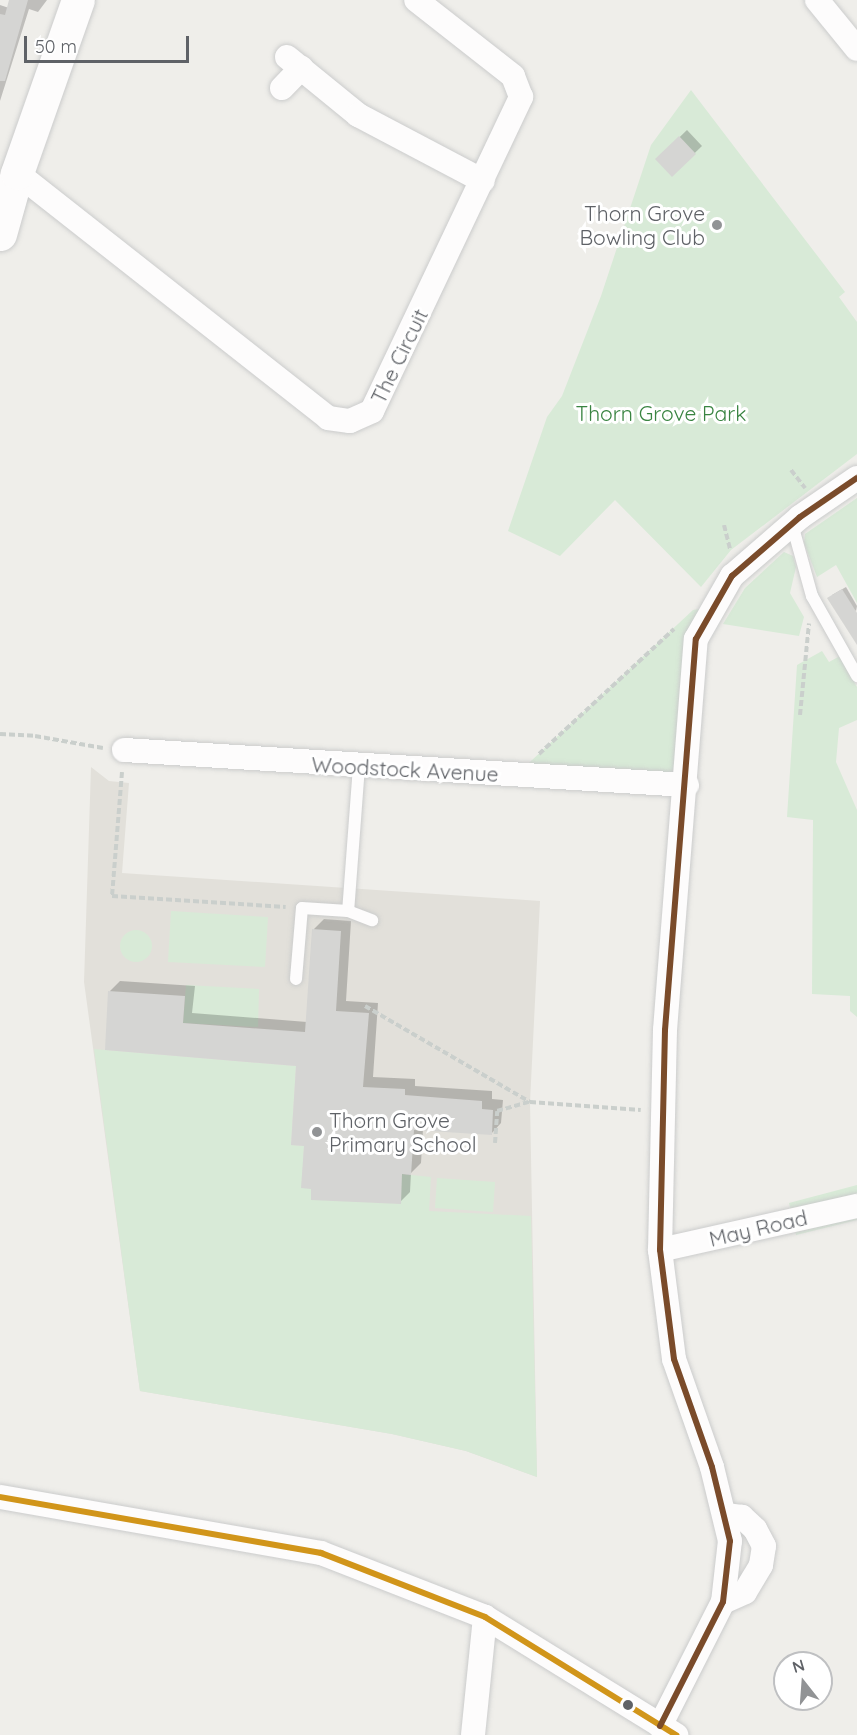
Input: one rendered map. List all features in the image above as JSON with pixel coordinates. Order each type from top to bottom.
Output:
[{"type":"street","points":[[0,234],[17,173],[78,0]]},
{"type":"street","name":"The Circuit","points":[[17,173],[328,418],[350,421],[372,411],[521,98],[513,76],[416,0]]},
{"type":"street","points":[[817,0],[857,49]]},
{"type":"street","points":[[282,88],[294,62],[358,115],[483,181]]},
{"type":"street","points":[[0,1497],[321,1553],[485,1617],[668,1730],[723,1602],[730,1541],[725,1515],[674,1359],[660,1250],[665,1030],[687,785],[696,639],[711,607],[732,576],[792,524],[857,478]]},
{"type":"street","name":"Woodstock Avenue","points":[[124,750],[687,785]]},
{"type":"street","name":"May Road","points":[[660,1250],[857,1206]]},
{"type":"street","points":[[723,1602],[744,1592],[760,1565],[764,1546],[755,1529],[742,1517],[725,1515]]},
{"type":"street","points":[[473,1735],[485,1617]]},
{"type":"lane","points":[[792,524],[817,605],[857,676]]},
{"type":"lane","points":[[348,911],[359,766]]},
{"type":"lane","points":[[296,979],[302,908],[348,911],[372,920]]},
{"type":"path","points":[[800,715],[808,625],[817,605]]},
{"type":"path","points":[[516,775],[693,610],[711,607]]},
{"type":"path","points":[[0,734],[124,750],[112,896],[302,908]]},
{"type":"path","points":[[365,1006],[530,1102]]},
{"type":"path","points":[[495,1143],[497,1111],[530,1102],[663,1112]]},
{"type":"shaded area","name":"Thorn Grove Primary School","points":[[91,767],[109,781],[129,783],[122,873],[540,901],[530,1102],[537,1477],[466,1451],[392,1434],[140,1391],[84,982]]},
{"type":"green space","name":"Thorn Grove Park","points":[[691,90],[845,292],[839,297],[857,322],[857,454],[731,550],[701,587],[615,500],[560,556],[508,531],[547,417],[562,396],[601,296],[651,145]]},
{"type":"green space","points":[[857,498],[857,603],[836,565],[817,577],[804,543],[805,534]]},
{"type":"green space","points":[[784,552],[793,556],[796,567],[790,593],[804,617],[799,636],[723,624],[745,588]]},
{"type":"green space","points":[[711,607],[687,785],[516,775],[693,610]]},
{"type":"green space","points":[[822,651],[829,662],[840,656],[857,687],[857,720],[839,728],[836,762],[857,810],[857,1017],[850,1011],[850,996],[812,994],[813,820],[787,817],[797,665]]},
{"type":"green space","points":[[171,911],[268,917],[265,967],[168,962]]},
{"type":"green space","points":[[136,930],[147,935],[152,946],[147,957],[136,962],[125,957],[120,946],[125,935]]},
{"type":"green space","points":[[186,985],[259,989],[258,1027],[183,1023]]},
{"type":"green space","points":[[94,1049],[296,1066],[291,1145],[304,1146],[302,1188],[402,1174],[431,1177],[429,1211],[531,1216],[537,1477],[466,1451],[392,1434],[140,1391]]},
{"type":"green space","points":[[437,1178],[495,1182],[493,1212],[435,1208]]},
{"type":"green space","points":[[857,1185],[857,1220],[796,1235],[789,1203]]},
{"type":"building","points":[[9,0],[28,0],[5,81],[0,81],[0,14],[5,15]]},
{"type":"building","points":[[679,136],[696,154],[672,177],[655,159]]},
{"type":"building","points":[[842,589],[857,613],[857,645],[827,598]]},
{"type":"building","points":[[312,929],[341,931],[336,1011],[369,1013],[363,1087],[405,1089],[405,1095],[482,1101],[482,1109],[493,1110],[492,1135],[414,1130],[411,1175],[402,1174],[401,1204],[311,1200],[311,1189],[301,1188],[304,1146],[291,1145],[296,1066],[105,1050],[108,991],[185,996],[183,1023],[305,1032]]},
{"type":"transit line","points":[[660,1726],[723,1602],[730,1541],[712,1467],[674,1359],[660,1250],[665,1030],[696,639],[732,576],[800,517],[857,478]]},
{"type":"transit line","points":[[0,1497],[321,1553],[485,1617],[676,1735]]},
{"type":"place","name":"Thorn Grove Bowling Club","points":[[717,225]]},
{"type":"place","name":"Thorn Grove Primary School","points":[[317,1132]]}]
